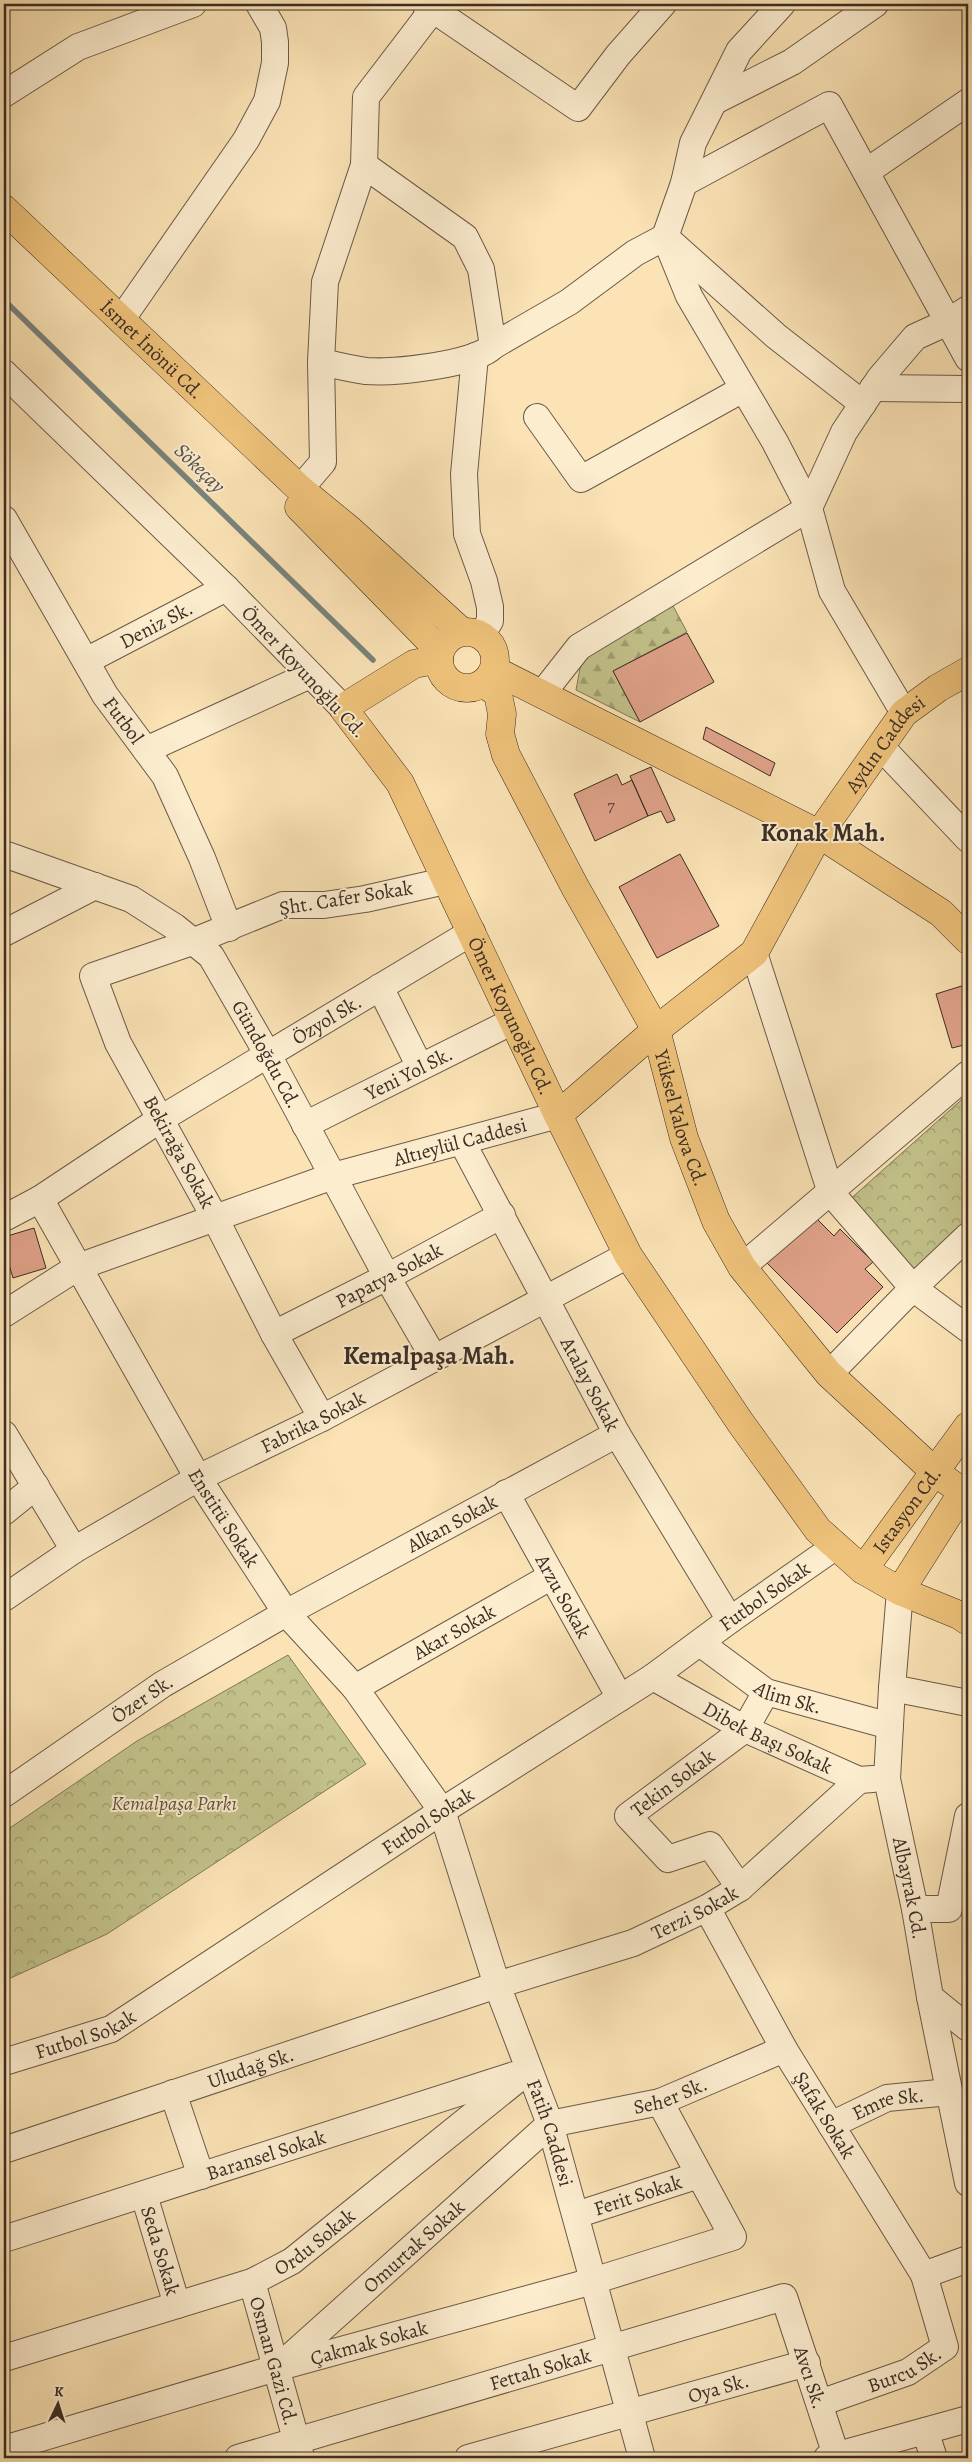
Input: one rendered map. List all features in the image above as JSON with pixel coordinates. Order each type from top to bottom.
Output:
[{"type":"main road","name":"İsmet İnönü Cd.","points":[[4,209],[120,320],[297,495]]},
{"type":"main road","points":[[4,224],[297,495],[439,655]]},
{"type":"main road","points":[[297,495],[350,530],[472,634],[489,642],[494,650],[489,676]]},
{"type":"main road","points":[[472,634],[449,638],[439,655],[440,668],[450,683],[467,688],[489,676],[542,694],[819,834],[941,913],[968,940]]},
{"type":"main road","points":[[343,708],[414,664],[439,655]]},
{"type":"main road","name":"Aydın Caddesi","points":[[819,834],[904,713],[938,688],[968,671]]},
{"type":"main road","name":"Yüksel Yalova Cd.","points":[[489,676],[498,694],[502,714],[500,734],[506,755],[576,887],[656,1030],[684,1138],[716,1221],[742,1267],[828,1374],[935,1472],[965,1495]]},
{"type":"main road","name":"Ömer Koyunoğlu Cd.","points":[[343,708],[400,783],[558,1115],[628,1255],[740,1422],[818,1530],[863,1570],[900,1591],[959,1615],[968,1621]]},
{"type":"main road","name":"Altıeylül Caddesi","points":[[558,1115],[656,1030],[754,953],[819,834]]},
{"type":"main road","name":"Istasyon Cd.","points":[[863,1570],[968,1426]]},
{"type":"main road","points":[[900,1591],[965,1495]]},
{"type":"street","points":[[4,94],[78,48],[193,4]]},
{"type":"street","points":[[120,320],[246,140],[267,101],[275,63],[275,42],[273,28],[259,4]]},
{"type":"street","points":[[297,495],[324,462],[321,362],[325,282],[364,165],[366,97],[432,5],[578,108],[618,55],[663,4]]},
{"type":"street","points":[[782,4],[739,51],[694,143],[684,183],[665,237],[689,296],[809,508],[832,591],[904,713]]},
{"type":"street","points":[[715,101],[792,62],[875,4]]},
{"type":"street","points":[[866,172],[968,102]]},
{"type":"street","points":[[684,183],[829,105],[866,172],[958,316],[968,358]]},
{"type":"street","points":[[364,165],[465,237],[481,269],[484,351],[464,474],[467,534],[484,581],[490,607],[490,621],[472,634]]},
{"type":"street","points":[[321,362],[367,371],[458,362],[484,351],[569,302],[635,253],[665,237]]},
{"type":"street","points":[[665,237],[776,336],[868,396],[968,389]]},
{"type":"street","points":[[542,694],[579,647],[809,508],[844,432],[868,396],[915,337],[958,316]]},
{"type":"street","name":"Ömer Koyunoğlu Cd.","points":[[4,373],[226,588],[343,708]]},
{"type":"street","points":[[537,417],[581,480],[743,389]]},
{"type":"street","name":"Futbol","points":[[4,519],[105,695],[164,776],[202,858],[229,928]]},
{"type":"street","name":"Deniz Sk.","points":[[86,661],[226,588]]},
{"type":"street","points":[[146,750],[310,675]]},
{"type":"street","points":[[881,747],[968,839]]},
{"type":"street","name":"Gündoğdu Cd.","points":[[4,854],[131,899],[175,927],[211,956],[268,1055],[387,1277],[434,1358]]},
{"type":"street","name":"Şht. Cafer Sokak","points":[[192,942],[283,905],[324,905],[365,899],[445,881]]},
{"type":"street","points":[[4,933],[95,886]]},
{"type":"street","name":"Özyol Sk.","points":[[4,1218],[40,1198],[159,1120],[472,932]]},
{"type":"street","name":"Bekirağa Sokak","points":[[192,942],[92,976],[118,1043],[215,1218],[274,1334],[322,1418]]},
{"type":"street","points":[[754,953],[831,1193],[913,1288],[968,1329]]},
{"type":"street","points":[[380,987],[420,1067]]},
{"type":"street","name":"Yeni Yol Sk.","points":[[305,1125],[513,1020]]},
{"type":"street","points":[[742,1267],[831,1193],[968,1074]]},
{"type":"street","name":"Altıeylül Caddesi","points":[[4,1314],[78,1267],[332,1176],[558,1115]]},
{"type":"street","name":"Atalay Sokak","points":[[462,1142],[617,1434],[730,1620]]},
{"type":"street","name":"Enstitü Sokak","points":[[40,1198],[198,1478],[286,1613],[355,1688],[442,1811]]},
{"type":"street","name":"Papatya Sokak","points":[[274,1334],[387,1277],[502,1215]]},
{"type":"street","points":[[828,1374],[913,1288],[968,1236]]},
{"type":"street","name":"Fabrika Sokak","points":[[4,1598],[74,1550],[198,1478],[322,1418],[628,1255]]},
{"type":"street","points":[[4,1434],[74,1550]]},
{"type":"street","name":"Alkan Sokak","points":[[286,1613],[617,1434]]},
{"type":"street","points":[[4,1512],[36,1486]]},
{"type":"street","name":"Arzu Sokak","points":[[506,1493],[620,1698]]},
{"type":"street","name":"Futbol Sokak","points":[[4,2062],[110,2029],[442,1811],[653,1677],[730,1620],[836,1546]]},
{"type":"street","name":"Akar Sokak","points":[[355,1688],[552,1576]]},
{"type":"street","name":"Albayrak Cd.","points":[[900,1591],[892,1688],[888,1779],[968,2183]]},
{"type":"street","name":"Özer Sk.","points":[[4,1794],[163,1684],[286,1613]]},
{"type":"street","name":"Alim Sk.","points":[[700,1643],[766,1692],[890,1726]]},
{"type":"street","name":"Dibek Başı Sokak","points":[[653,1677],[745,1729],[859,1780],[888,1779]]},
{"type":"street","points":[[892,1688],[968,1703]]},
{"type":"street","points":[[745,1729],[766,1692]]},
{"type":"street","name":"Tekin Sokak","points":[[740,1888],[710,1845],[668,1859],[628,1816],[745,1729]]},
{"type":"street","name":"Terzi Sokak","points":[[498,1986],[633,1943],[707,1908],[740,1888],[859,1780]]},
{"type":"street","name":"Fatih Caddesi","points":[[442,1811],[498,1986],[550,2124],[642,2458]]},
{"type":"street","points":[[915,1909],[959,1909],[968,1816]]},
{"type":"street","name":"Şafak Sokak","points":[[707,1908],[784,2049],[924,2275]]},
{"type":"street","name":"Uludağ Sk.","points":[[4,2150],[498,1986]]},
{"type":"street","points":[[930,1997],[968,2028]]},
{"type":"street","name":"Seher Sk.","points":[[550,2124],[660,2102],[784,2049]]},
{"type":"street","name":"Baransel Sokak","points":[[4,2239],[529,2070]]},
{"type":"street","name":"Ordu Sokak","points":[[4,2358],[252,2282],[292,2261],[529,2070]]},
{"type":"street","name":"Emre Sk.","points":[[831,2125],[887,2098],[949,2092]]},
{"type":"street","points":[[173,2093],[201,2176]]},
{"type":"street","points":[[660,2102],[699,2176]]},
{"type":"street","name":"Omurtak Sokak","points":[[276,2368],[550,2124]]},
{"type":"street","name":"Ferit Sokak","points":[[576,2215],[699,2176]]},
{"type":"street","name":"Çakmak Sokak","points":[[4,2449],[276,2368],[593,2281],[733,2237],[699,2176]]},
{"type":"street","name":"Seda Sokak","points":[[144,2195],[177,2305]]},
{"type":"street","points":[[924,2275],[968,2259]]},
{"type":"street","name":"Burcu Sk.","points":[[820,2403],[908,2372],[957,2348],[924,2275]]},
{"type":"street","name":"Osman Gazi Cd.","points":[[252,2282],[298,2450]]},
{"type":"street","name":"Fettah Sokak","points":[[238,2458],[298,2450],[611,2347],[784,2297]]},
{"type":"street","name":"Avcı Sk.","points":[[784,2297],[820,2403],[834,2457]]},
{"type":"street","name":"Oya Sk.","points":[[468,2458],[629,2415],[807,2363]]},
{"type":"street","points":[[834,2457],[968,2419]]},
{"type":"street","points":[[925,2431],[934,2458]]},
{"type":"green space","points":[[672,604],[687,632],[613,671],[640,722],[576,690],[581,663],[589,650]]},
{"type":"green space","points":[[968,1094],[968,1223],[914,1273],[847,1202]]},
{"type":"green space","name":"Kemalpaşa Parkı","points":[[288,1655],[366,1764],[107,1934],[4,1981],[4,1832],[137,1741]]},
{"type":"building","points":[[687,633],[714,682],[640,722],[613,671]]},
{"type":"building","points":[[706,727],[775,763],[770,776],[703,739]]},
{"type":"building","points":[[651,767],[675,820],[667,823],[661,811],[648,816],[630,776]]},
{"type":"building","points":[[617,774],[622,785],[632,780],[648,816],[595,841],[574,794]]},
{"type":"building","points":[[680,854],[719,926],[657,958],[619,887]]},
{"type":"building","points":[[968,984],[968,1044],[952,1048],[936,994]]},
{"type":"building","points":[[815,1217],[834,1236],[840,1229],[873,1262],[865,1269],[883,1287],[837,1333],[767,1263]]},
{"type":"building","points":[[34,1228],[46,1268],[13,1278],[4,1248],[4,1237]]},
{"type":"waterway","name":"Sökeçay","points":[[4,300],[373,660]]},
{"type":"district","name":"Konak Mah.","points":[[823,833]]},
{"type":"district","name":"Kemalpaşa Mah.","points":[[429,1356]]}]
